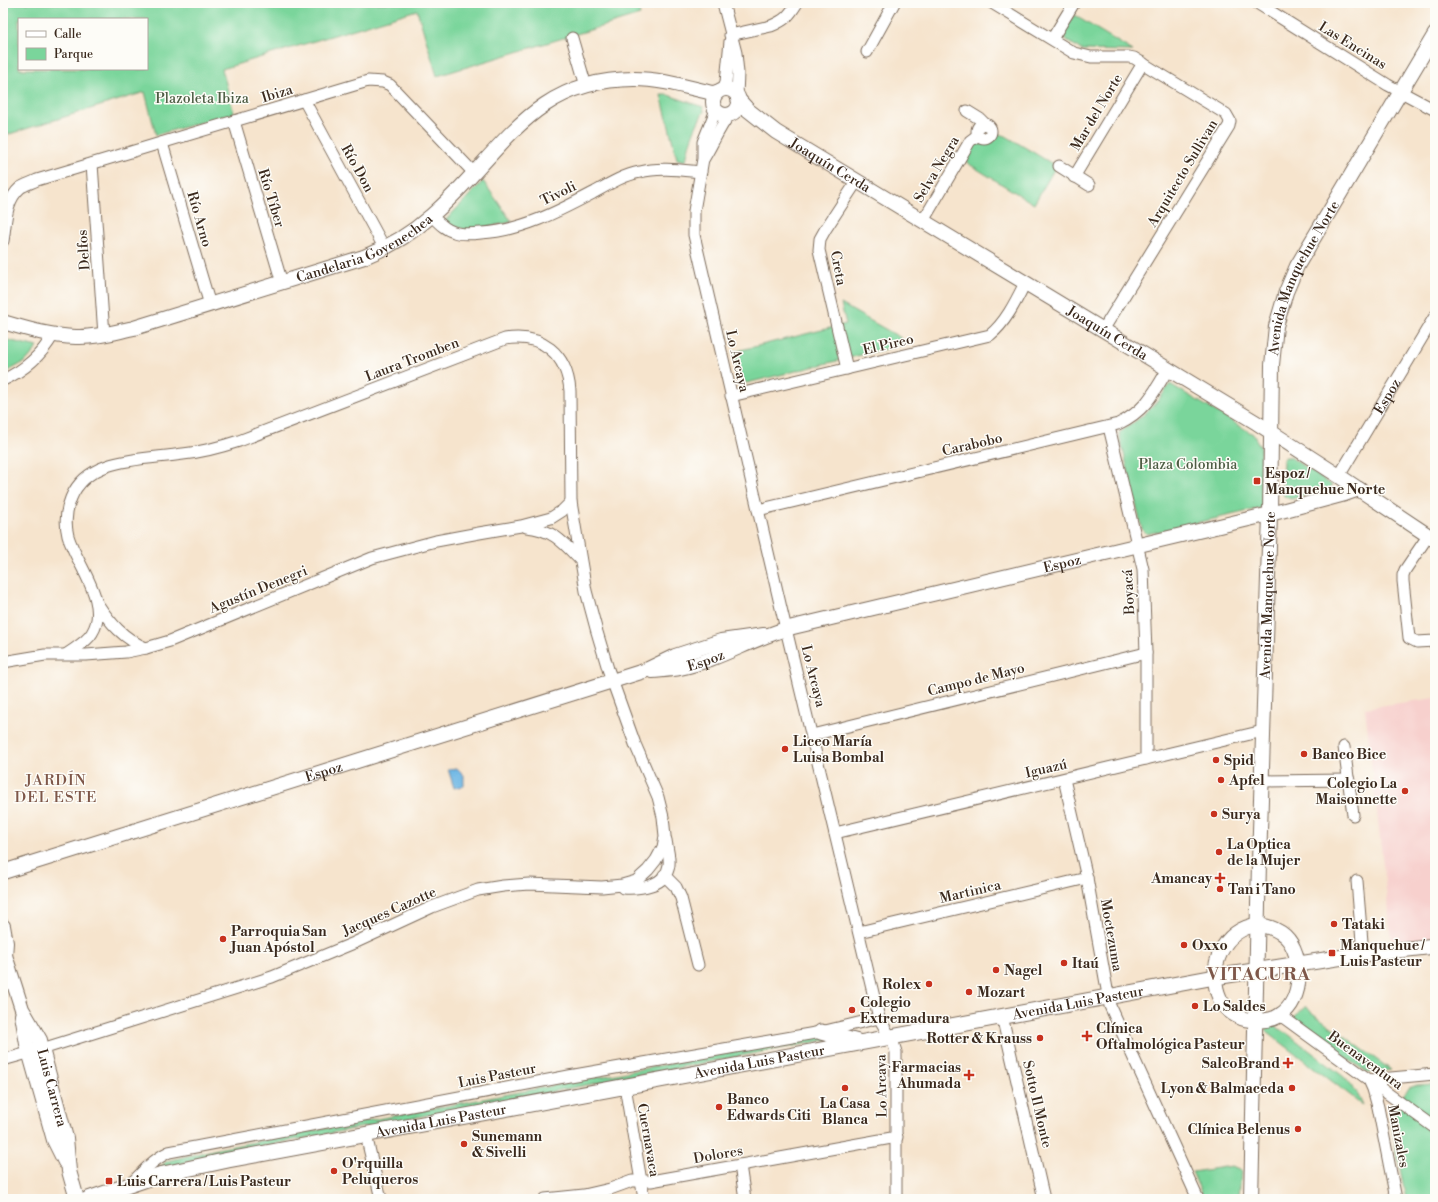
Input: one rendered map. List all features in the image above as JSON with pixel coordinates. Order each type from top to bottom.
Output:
[{"type":"main road","name":"Avenida Luis Pasteur","points":[[88,1199],[159,1175],[222,1161],[1108,997],[1297,964],[1362,954],[1435,946]]},
{"type":"main road","points":[[821,1032],[861,1043]]},
{"type":"street","name":"Lo Arcaya","points":[[703,159],[711,147],[721,125],[734,105],[738,73],[723,3]]},
{"type":"street","points":[[731,36],[772,26],[778,23],[790,14],[797,3]]},
{"type":"street","points":[[867,52],[894,3]]},
{"type":"street","name":"Arquitecto Sullivan","points":[[992,3],[1074,53],[1082,56],[1134,58],[1226,114],[1230,121],[1229,126],[1104,330]]},
{"type":"street","points":[[1052,39],[1074,3]]},
{"type":"street","name":"Las Encinas","points":[[1257,3],[1400,91],[1435,110]]},
{"type":"street","name":"Avenida Manquehue Norte","points":[[1251,1199],[1270,514],[1272,365],[1276,326],[1286,292],[1301,260],[1435,34]]},
{"type":"street","name":"Lo Arcaya","points":[[731,36],[726,82],[717,99],[704,142],[703,159],[694,211],[694,235],[879,1018],[895,1047],[897,1056],[896,1199]]},
{"type":"street","points":[[572,38],[586,86]]},
{"type":"street","name":"Mar del Norte","points":[[1074,177],[1143,63]]},
{"type":"street","name":"Candelaria Goyenechea","points":[[3,322],[53,335],[77,337],[104,335],[134,328],[282,283],[385,249],[417,228],[432,216],[474,173],[512,130],[534,112],[559,97],[586,86],[618,80],[650,80],[712,93],[717,99]]},
{"type":"street","name":"Ibiza","points":[[3,241],[8,209],[7,198],[21,187],[37,180],[368,81],[383,82],[390,85],[474,173]]},
{"type":"street","points":[[730,90],[734,105],[722,114],[717,99],[730,90]]},
{"type":"street","name":"Río Don","points":[[304,100],[385,249]]},
{"type":"street","name":"Joaquín Cerda","points":[[734,105],[748,110],[776,132],[1271,432],[1432,538]]},
{"type":"street","name":"Selva Negra","points":[[923,221],[970,141],[978,134],[983,138],[989,136],[990,129],[980,119],[967,111]]},
{"type":"street","name":"Río Tíber","points":[[234,121],[282,283]]},
{"type":"street","name":"Río Arno","points":[[162,143],[210,305]]},
{"type":"street","name":"Delfos","points":[[92,164],[104,335]]},
{"type":"street","points":[[1059,166],[1074,177],[1089,185]]},
{"type":"street","name":"Tivoli","points":[[432,216],[445,228],[454,232],[468,234],[490,233],[520,227],[566,207],[622,178],[639,172],[673,169],[700,172]]},
{"type":"street","name":"Creta","points":[[847,369],[819,250],[820,239],[857,181]]},
{"type":"street","name":"El Pireo","points":[[731,396],[990,335],[998,329],[1026,283]]},
{"type":"street","name":"Espoz","points":[[1339,476],[1435,316]]},
{"type":"street","points":[[3,380],[20,372],[30,364],[42,352],[53,335]]},
{"type":"street","name":"Laura Tromben","points":[[146,648],[122,635],[110,621],[96,601],[71,544],[66,520],[68,505],[82,480],[95,471],[109,465],[202,451],[239,441],[505,339],[522,338],[531,339],[544,344],[560,358],[567,373],[570,391],[571,502],[580,560],[597,632],[613,681]]},
{"type":"street","name":"Carabobo","points":[[758,510],[1109,427],[1127,420],[1142,408],[1153,395],[1168,369]]},
{"type":"street","name":"Boyacá","points":[[1109,427],[1143,569],[1146,653],[1146,759]]},
{"type":"street","name":"Espoz","points":[[3,872],[644,671],[679,668],[725,653],[764,635],[786,628],[1270,514],[1359,489]]},
{"type":"street","name":"Agustín Denegri","points":[[3,662],[38,656],[106,654],[146,648],[170,641],[372,558],[444,539],[521,526],[551,518],[562,511],[571,502]]},
{"type":"street","name":"Agustín Denegri","points":[[521,526],[537,528],[551,533],[561,540],[580,560]]},
{"type":"street","points":[[1432,538],[1404,572],[1403,581],[1409,638],[1417,642],[1435,640]]},
{"type":"street","name":"Laura Tromben","points":[[67,654],[89,637],[93,632],[97,616],[96,601]]},
{"type":"street","name":"Campo de Mayo","points":[[812,735],[1146,653]]},
{"type":"street","name":"Jacques Cazotte","points":[[3,1060],[36,1051],[272,976],[354,943],[432,907],[478,890],[529,884],[636,889],[644,888],[656,883],[664,875],[669,866],[663,817],[658,798],[635,744],[613,681]]},
{"type":"street","name":"Iguazú","points":[[835,833],[1263,731]]},
{"type":"street","points":[[1344,747],[1353,815]]},
{"type":"street","name":"Moctezuma","points":[[1064,779],[1087,878],[1108,997],[1113,1014],[1198,1199]]},
{"type":"street","points":[[1262,780],[1349,780]]},
{"type":"street","name":"Jacques Cazotte","points":[[602,887],[622,885],[636,881],[656,860],[663,847],[665,836]]},
{"type":"street","points":[[664,875],[676,887],[682,898],[698,965]]},
{"type":"street","name":"Martinica","points":[[859,932],[1087,878]]},
{"type":"street","points":[[1357,880],[1362,954]]},
{"type":"street","points":[[1258,925],[1275,929],[1286,937],[1295,952],[1297,964],[1298,981],[1296,993],[1290,1005],[1280,1016],[1267,1020],[1240,1018],[1225,1007],[1218,995],[1216,978],[1218,960],[1227,941],[1240,929],[1258,925]]},
{"type":"street","name":"Luis Carrera","points":[[3,926],[6,943],[4,952],[22,1009],[40,1040],[36,1051],[66,1138],[69,1171],[77,1199]]},
{"type":"street","name":"Sotto Il Monte","points":[[1002,1016],[1044,1199]]},
{"type":"street","name":"Buenaventura","points":[[1280,1016],[1435,1128]]},
{"type":"street","name":"Luis Pasteur","points":[[131,1184],[151,1163],[160,1156],[169,1152],[554,1079],[821,1032],[879,1018]]},
{"type":"street","points":[[1369,1080],[1435,1074]]},
{"type":"street","points":[[1393,1098],[1398,1083],[1408,1077]]},
{"type":"street","name":"Manizales","points":[[1369,1080],[1378,1106],[1396,1199]]},
{"type":"street","name":"Cuernavaca","points":[[625,1086],[644,1199]]},
{"type":"street","points":[[366,1135],[381,1199]]},
{"type":"street","name":"Dolores","points":[[545,1199],[584,1195],[610,1189],[632,1181],[650,1181],[897,1137]]},
{"type":"street","points":[[740,1165],[746,1199]]},
{"type":"shaded area","name":"Colegio La Maisonnette","points":[[1435,698],[1435,937],[1392,942],[1365,708]]},
{"type":"green space","name":"Plazoleta Ibiza","points":[[3,3],[637,3],[640,15],[437,76],[417,10],[222,69],[234,113],[156,135],[145,92],[3,136]]},
{"type":"green space","points":[[1074,15],[1133,51],[1081,50],[1061,36]]},
{"type":"green space","points":[[661,95],[668,95],[703,107],[704,111],[693,135],[686,161],[677,159]]},
{"type":"green space","points":[[996,133],[1006,136],[1056,166],[1034,204],[964,161],[977,141],[988,140]]},
{"type":"green space","points":[[483,181],[512,222],[471,230],[441,225]]},
{"type":"green space","points":[[841,304],[901,338],[902,345],[747,383],[740,380],[733,352],[846,324]]},
{"type":"green space","points":[[3,339],[38,347],[26,361],[3,374]]},
{"type":"green space","name":"Plaza Colombia","points":[[1170,384],[1253,434],[1261,448],[1262,508],[1147,534],[1142,529],[1119,433],[1147,412],[1159,400]]},
{"type":"green space","points":[[1290,457],[1332,485],[1331,489],[1291,499],[1285,497],[1282,492],[1283,459]]},
{"type":"green space","points":[[1306,1006],[1311,1012],[1391,1070],[1368,1073],[1292,1019]]},
{"type":"green space","points":[[1273,1025],[1288,1034],[1344,1077],[1358,1094],[1363,1105],[1266,1031],[1268,1026]]},
{"type":"green space","points":[[823,1035],[831,1039],[247,1149],[159,1168],[167,1161],[217,1149]]},
{"type":"green space","points":[[1435,1084],[1435,1199],[1406,1199],[1389,1112],[1409,1088],[1417,1085]]},
{"type":"green space","points":[[1232,1166],[1241,1170],[1239,1199],[1204,1199],[1192,1172]]},
{"type":"water","points":[[457,768],[464,775],[464,786],[454,788],[448,769]]},
{"type":"place","name":"Espoz / Manquehue Norte","points":[[1257,481]]},
{"type":"place","name":"Liceo María Luisa Bombal","points":[[785,749]]},
{"type":"place","name":"Banco Bice","points":[[1304,754]]},
{"type":"place","name":"Spid","points":[[1216,760]]},
{"type":"place","name":"Apfel","points":[[1221,780]]},
{"type":"place","name":"Colegio La Maisonnette","points":[[1405,791]]},
{"type":"place","name":"Surya","points":[[1214,814]]},
{"type":"place","name":"La Optica de la Mujer","points":[[1219,852]]},
{"type":"place","name":"Amancay","points":[[1220,878]]},
{"type":"place","name":"Tan i Tano","points":[[1220,889]]},
{"type":"place","name":"Tataki","points":[[1334,924]]},
{"type":"place","name":"Parroquia San Juan Apóstol","points":[[223,939]]},
{"type":"place","name":"Oxxo","points":[[1184,945]]},
{"type":"place","name":"Manquehue / Luis Pasteur","points":[[1332,953]]},
{"type":"place","name":"Itaú","points":[[1064,963]]},
{"type":"place","name":"Nagel","points":[[996,970]]},
{"type":"place","name":"Rolex","points":[[929,984]]},
{"type":"place","name":"Mozart","points":[[969,992]]},
{"type":"place","name":"Lo Saldes","points":[[1195,1006]]},
{"type":"place","name":"Colegio Extremadura","points":[[852,1010]]},
{"type":"place","name":"Clínica Oftalmológica Pasteur","points":[[1087,1036]]},
{"type":"place","name":"Rotter & Krauss","points":[[1040,1038]]},
{"type":"place","name":"SalcoBrand","points":[[1288,1063]]},
{"type":"place","name":"Farmacias Ahumada","points":[[969,1075]]},
{"type":"place","name":"La Casa Blanca","points":[[845,1088]]},
{"type":"place","name":"Lyon & Balmaceda","points":[[1292,1088]]},
{"type":"place","name":"Banco Edwards Citi","points":[[719,1107]]},
{"type":"place","name":"Clínica Belenus","points":[[1298,1129]]},
{"type":"place","name":"Sunemann & Sivelli","points":[[464,1144]]},
{"type":"place","name":"O'rquilla Peluqueros","points":[[334,1171]]},
{"type":"place","name":"Luis Carrera / Luis Pasteur","points":[[109,1181]]},
{"type":"district","name":"JARDÍN DEL ESTE","points":[[56,788]]},
{"type":"district","name":"VITACURA","points":[[1259,974]]}]
